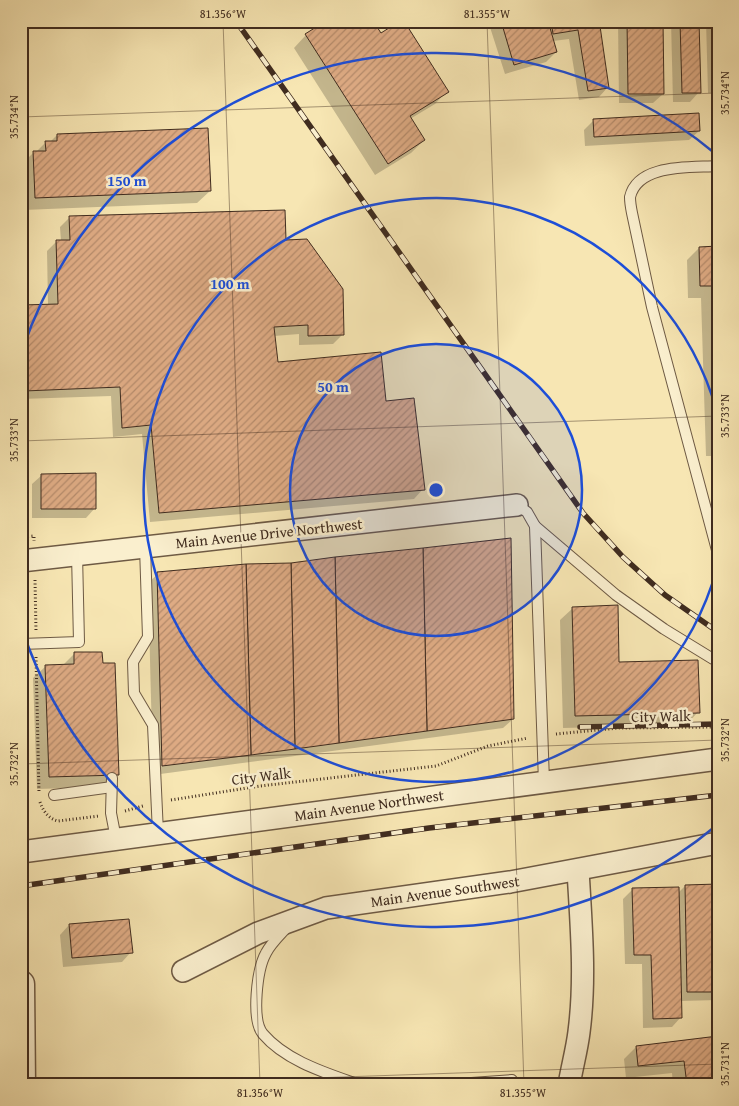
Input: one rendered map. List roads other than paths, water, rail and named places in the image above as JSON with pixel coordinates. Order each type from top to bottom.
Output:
[{"type":"street","name":"Main Avenue Drive Northwest","points":[[28,569],[77,554],[517,505]]},
{"type":"street","name":"Main Avenue Northwest","points":[[21,852],[718,760]]},
{"type":"street","name":"Main Avenue Southwest","points":[[184,971],[258,933],[326,908],[510,882],[718,843]]},
{"type":"street","points":[[569,1085],[579,1032],[582,1002],[583,952],[578,870]]},
{"type":"street","points":[[21,984],[22,1085]]},
{"type":"lane","points":[[718,166],[666,170],[651,174],[638,181],[630,197],[652,308],[718,554]]},
{"type":"lane","points":[[517,505],[527,512],[535,526],[616,595],[664,629],[713,659]]},
{"type":"lane","points":[[535,526],[544,782]]},
{"type":"lane","points":[[145,547],[148,638],[133,662],[134,693],[153,725],[158,833]]},
{"type":"lane","points":[[21,644],[79,642],[77,554]]},
{"type":"lane","points":[[54,795],[112,783],[112,814],[116,839]]},
{"type":"lane","points":[[291,921],[266,953],[257,986],[256,1008],[262,1033],[274,1045],[306,1065],[357,1084],[365,1085]]},
{"type":"lane","points":[[443,1085],[512,1080]]},
{"type":"railway","points":[[236,21],[583,513],[623,557],[665,595],[718,632]]},
{"type":"railway","points":[[580,727],[718,724]]},
{"type":"railway","points":[[21,886],[429,828],[718,795]]}]
